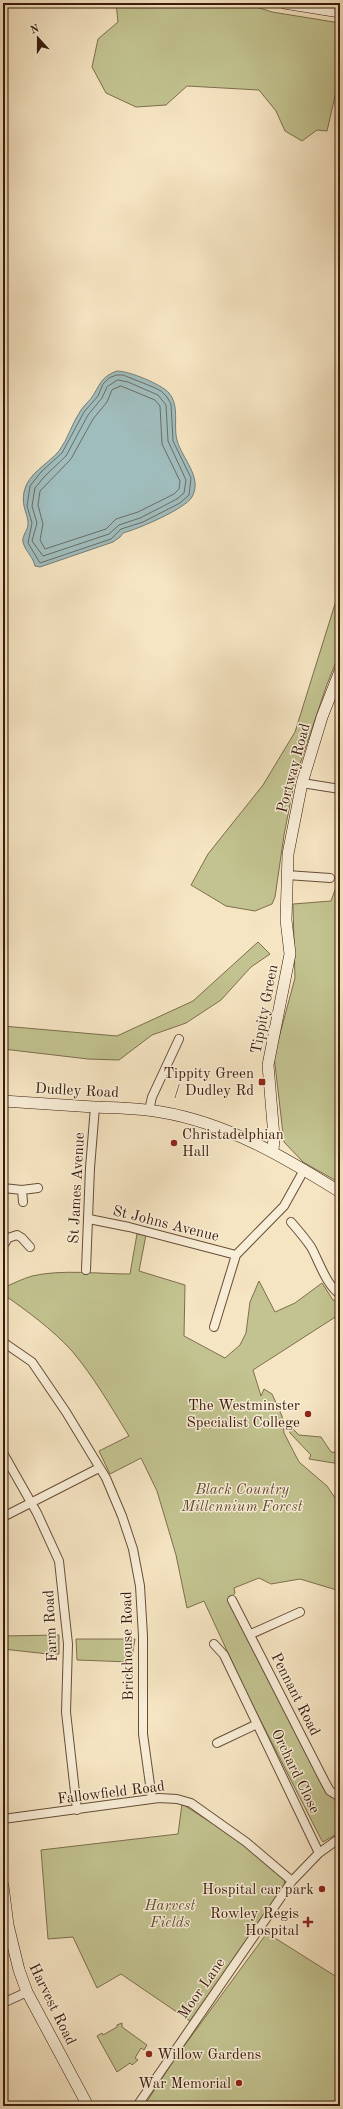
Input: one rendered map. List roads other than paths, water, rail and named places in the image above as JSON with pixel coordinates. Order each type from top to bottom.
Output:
[{"type":"street","points":[[284,3],[340,12]]},
{"type":"street","name":"Portway Road","points":[[286,920],[287,875],[290,839],[302,783],[322,718],[340,671]]},
{"type":"street","points":[[302,783],[340,788]]},
{"type":"street","points":[[287,875],[330,878]]},
{"type":"street","name":"Tippity Green","points":[[272,1151],[274,1137],[268,1065],[290,954],[286,920]]},
{"type":"street","points":[[149,1110],[152,1097],[179,1039]]},
{"type":"street","name":"Dudley Road","points":[[3,1101],[149,1110],[210,1124],[272,1151],[340,1192]]},
{"type":"street","name":"St James Avenue","points":[[86,1270],[95,1107]]},
{"type":"street","points":[[214,1327],[236,1255],[284,1206],[304,1170]]},
{"type":"street","points":[[3,1188],[22,1190],[38,1188]]},
{"type":"street","points":[[22,1190],[23,1202]]},
{"type":"street","name":"St Johns Avenue","points":[[89,1219],[129,1227],[236,1255]]},
{"type":"street","points":[[291,1222],[311,1247],[327,1277],[340,1294]]},
{"type":"street","points":[[3,1242],[5,1243],[8,1238],[17,1235],[30,1247]]},
{"type":"street","name":"Brickhouse Road","points":[[3,1342],[32,1362],[66,1412],[99,1468],[122,1516],[133,1549],[140,1586],[143,1636],[143,1734],[152,1799]]},
{"type":"street","name":"Farm Road","points":[[3,1453],[32,1502],[59,1561],[68,1644],[66,1712],[77,1810]]},
{"type":"street","points":[[3,1517],[99,1468]]},
{"type":"street","name":"Pennant Road","points":[[232,1600],[251,1634],[326,1784],[330,1791],[340,1797]]},
{"type":"street","points":[[251,1634],[300,1612]]},
{"type":"street","name":"Orchard Close","points":[[214,1644],[224,1654],[319,1853]]},
{"type":"street","name":"Orchard Close","points":[[217,1743],[257,1724]]},
{"type":"street","name":"Fallowfield Road","points":[[3,1819],[152,1799],[177,1799],[191,1803],[246,1842],[292,1880]]},
{"type":"street","name":"Moor Lane","points":[[137,2106],[292,1880],[319,1853],[340,1838]]},
{"type":"street","name":"Harvest Road","points":[[3,1886],[8,1925],[15,1961],[28,1992],[88,2106]]},
{"type":"street","points":[[3,2003],[28,1992]]},
{"type":"water","points":[[117,371],[129,373],[152,382],[169,393],[174,404],[177,440],[193,475],[195,490],[188,502],[171,513],[123,533],[113,542],[40,567],[35,566],[23,542],[23,537],[28,525],[23,498],[26,485],[34,474],[59,451],[78,415],[103,380],[108,375]]},
{"type":"place","name":"Tippity Green / Dudley Rd","points":[[262,1082]]},
{"type":"place","name":"Christadelphian Hall","points":[[174,1143]]},
{"type":"place","name":"The Westminster Specialist College","points":[[308,1414]]},
{"type":"place","name":"Hospital car park","points":[[322,1889]]},
{"type":"place","name":"Rowley Regis Hospital","points":[[308,1922]]},
{"type":"place","name":"Willow Gardens","points":[[149,2054]]},
{"type":"place","name":"War Memorial","points":[[239,2083]]},
{"type":"park label","name":"Black Country Millennium Forest","points":[[242,1498]]},
{"type":"park label","name":"Harvest Fields","points":[[170,1914]]}]
